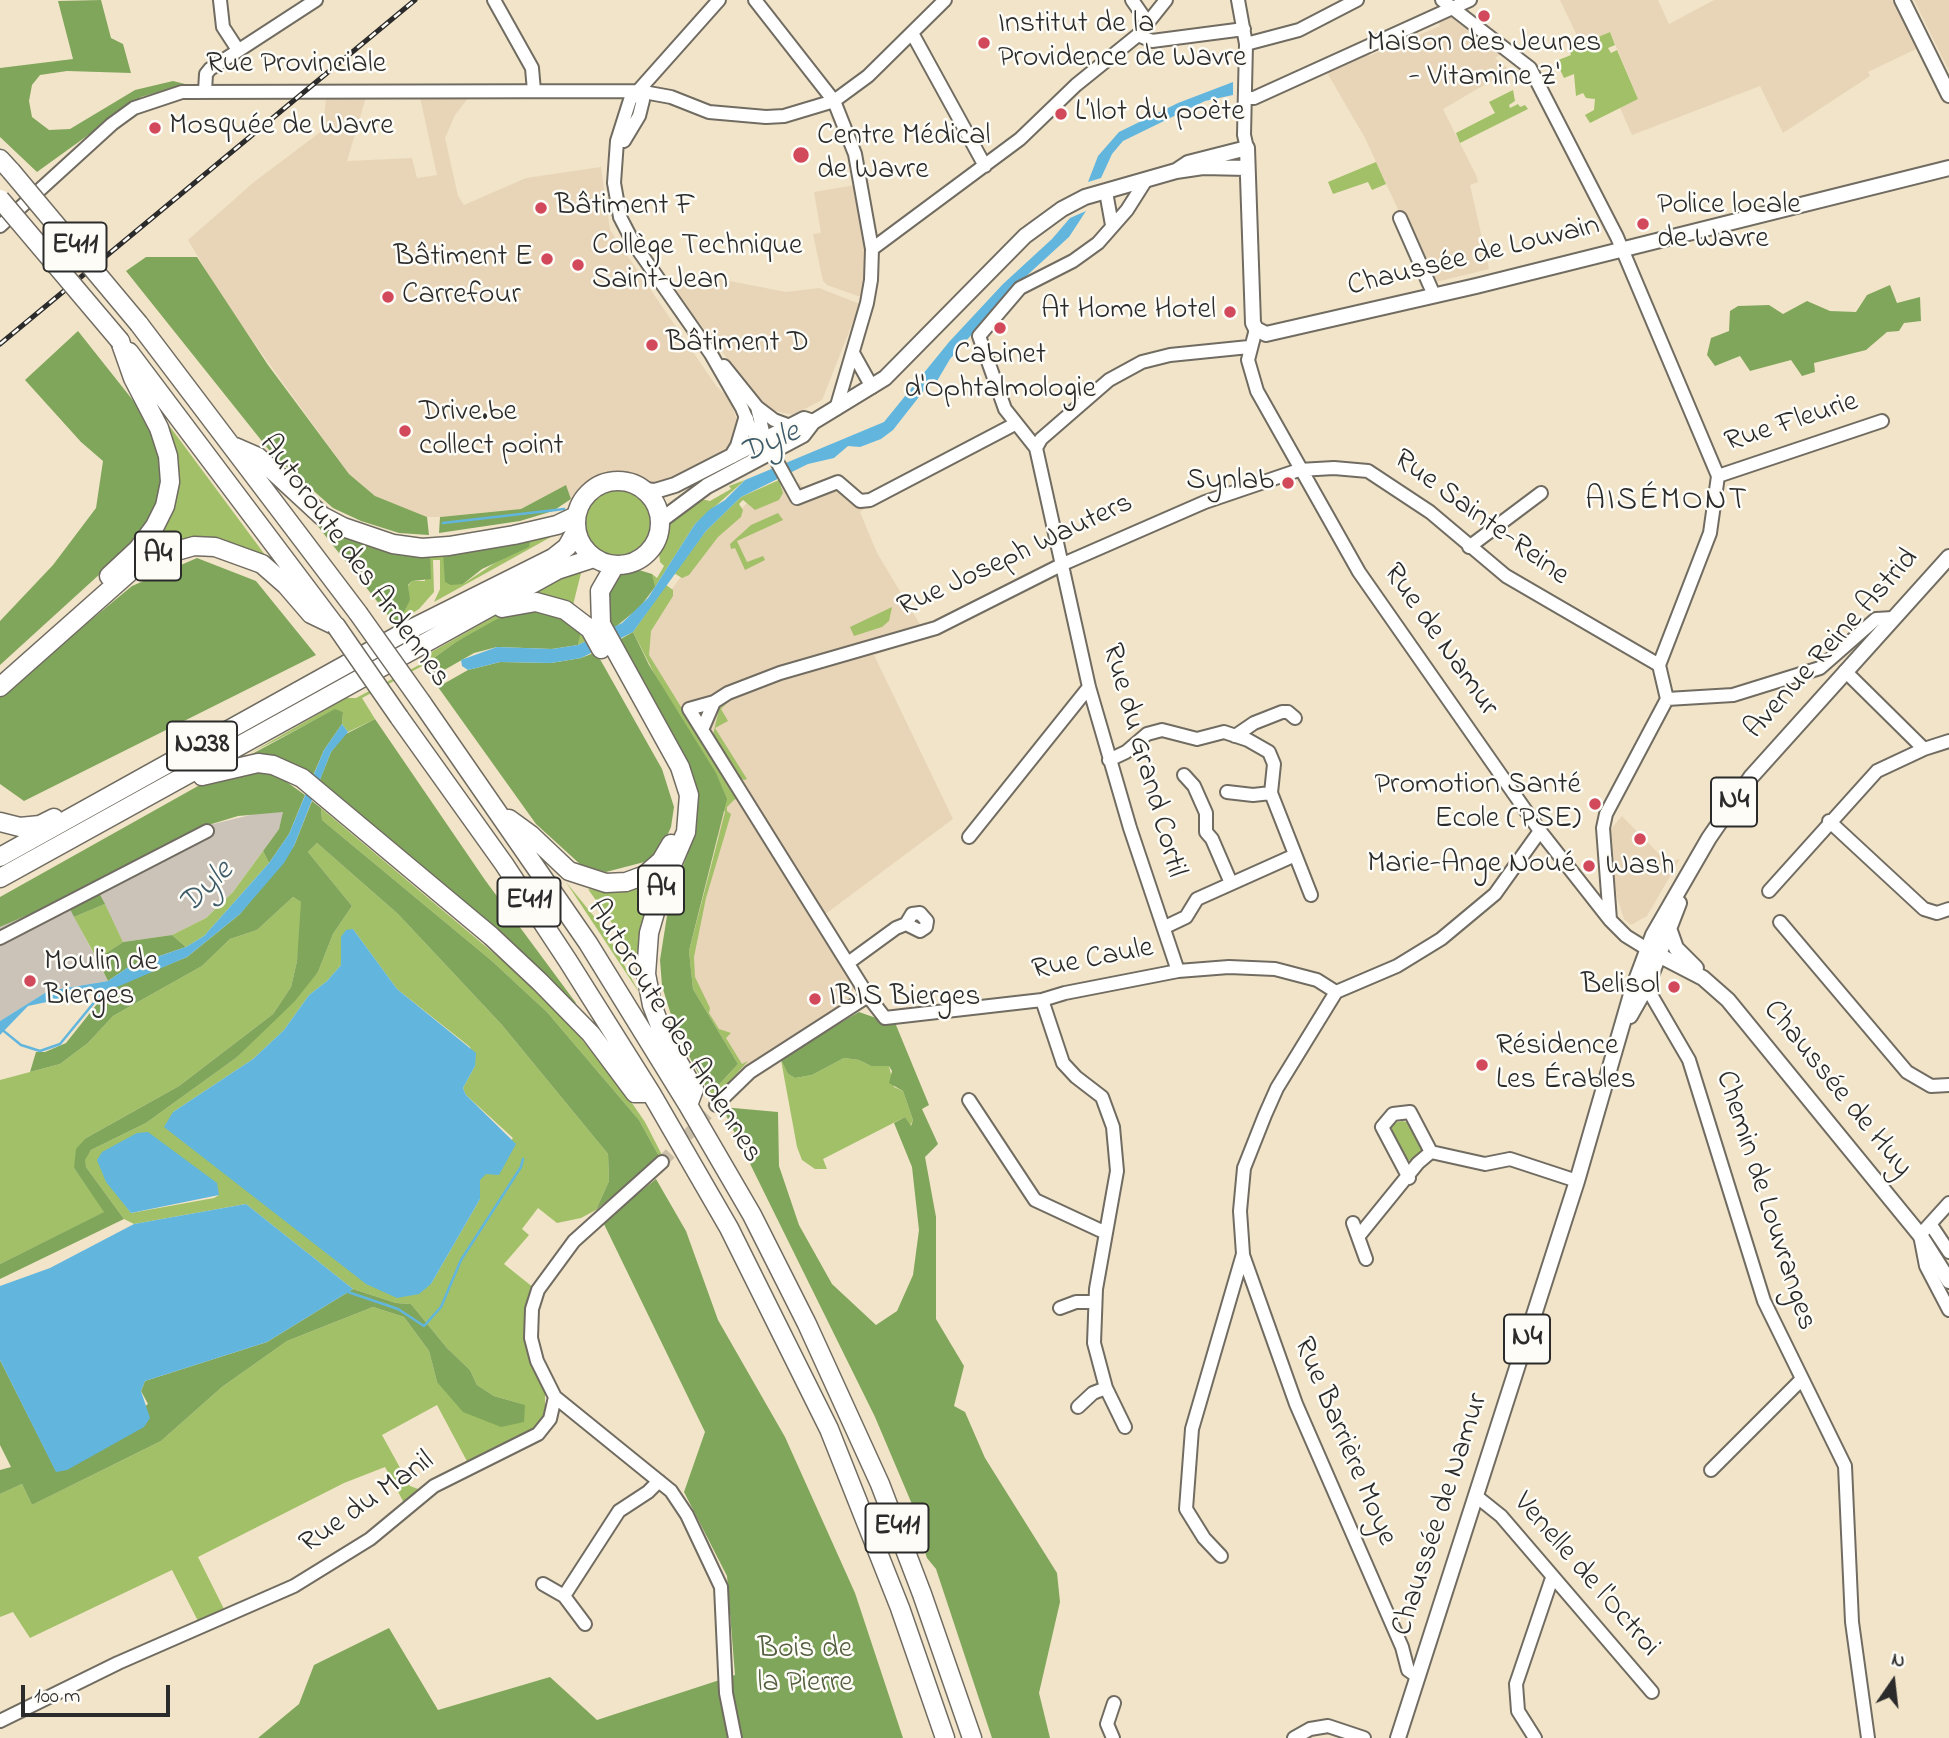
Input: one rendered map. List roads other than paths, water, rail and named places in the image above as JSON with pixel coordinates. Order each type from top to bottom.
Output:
[{"type":"highway","name":"Autoroute des Ardennes","points":[[5,165],[139,324],[235,447],[358,613],[499,811],[587,943],[688,1105],[783,1276],[880,1484],[972,1738]]},
{"type":"highway","name":"Autoroute des Ardennes","points":[[0,199],[120,341],[336,626],[504,864],[651,1093],[729,1228],[829,1429],[900,1608],[945,1738]]},
{"type":"highway","name":"A4","points":[[0,672],[138,549],[155,526],[165,506],[170,482],[168,456],[159,428],[133,378],[120,341]]},
{"type":"highway","points":[[235,447],[258,457],[322,516],[343,527],[393,544],[422,548],[449,546],[576,524]]},
{"type":"highway","points":[[622,481],[643,490],[652,499],[660,521],[657,538],[647,554],[629,564],[615,565],[594,558],[580,541],[576,524],[584,498],[606,483],[622,481]]},
{"type":"highway","name":"N238","points":[[3,851],[90,807],[403,633],[553,558],[567,547],[576,524]]},
{"type":"highway","name":"A4","points":[[0,687],[132,570],[152,558],[194,546],[215,547],[262,564],[286,584],[311,614],[336,626]]},
{"type":"highway","name":"N238","points":[[0,878],[557,570],[594,558]]},
{"type":"highway","name":"A4","points":[[499,811],[531,835],[569,871],[594,881],[626,882],[645,875],[661,862],[678,829],[678,791],[596,627],[600,591],[615,565]]},
{"type":"highway","name":"A4","points":[[488,609],[523,603],[551,604],[596,627]]},
{"type":"highway","name":"A4","points":[[612,658],[680,767],[689,795],[686,832],[662,888],[649,933],[646,974],[652,1005],[666,1039],[694,1089],[688,1105]]},
{"type":"highway","points":[[184,777],[207,775],[226,768],[258,763],[273,765],[302,778],[491,936],[540,982],[591,1034],[635,1093],[651,1093]]},
{"type":"highway","points":[[0,822],[20,827],[40,825],[73,809],[90,807]]},
{"type":"highway","points":[[3,851],[21,853],[127,808]]},
{"type":"main road","points":[[1902,0],[1949,95]]},
{"type":"main road","points":[[1176,171],[1188,163],[1247,148],[1255,329]]},
{"type":"main road","points":[[660,521],[707,486],[803,435],[813,422],[872,387],[904,363],[1025,236],[1062,209],[1085,197],[1176,171],[1203,167],[1247,168]]},
{"type":"main road","name":"Chaussée de Louvain","points":[[1255,329],[1266,334],[1949,168]]},
{"type":"main road","points":[[731,457],[738,446],[746,419]]},
{"type":"main road","points":[[643,490],[655,491],[675,485],[731,457],[772,451],[790,426],[804,419],[813,422]]},
{"type":"main road","name":"Avenue Reine Astrid","points":[[1653,952],[1688,874],[1751,777],[1949,556]]},
{"type":"main road","name":"Avenue Reine Astrid","points":[[1653,952],[1670,930],[1688,874]]},
{"type":"main road","points":[[1670,930],[1672,942],[1693,963],[1703,978]]},
{"type":"main road","name":"Chaussée de Namur","points":[[1398,1738],[1577,1181],[1638,973],[1653,952]]},
{"type":"main road","name":"Chaussée de Namur","points":[[1624,1026],[1647,986],[1653,952]]},
{"type":"main road","name":"Chaussée de Huy","points":[[1653,952],[1703,978],[1728,1000],[1926,1230],[1949,1281]]},
{"type":"street","points":[[220,0],[223,27],[238,50]]},
{"type":"street","points":[[205,91],[206,74],[316,0]]},
{"type":"street","points":[[494,0],[530,63],[534,91]]},
{"type":"street","points":[[719,0],[629,100],[616,151],[614,183],[620,216],[634,244],[711,354],[757,407],[774,420],[790,426]]},
{"type":"street","points":[[755,0],[834,102],[855,154],[872,249],[867,303],[836,410]]},
{"type":"street","points":[[834,102],[869,76],[945,0]]},
{"type":"street","points":[[1132,0],[1148,23]]},
{"type":"street","points":[[872,249],[1020,139],[1076,85],[1138,35],[1166,0]]},
{"type":"street","points":[[1238,0],[1246,44],[1244,135],[1247,148]]},
{"type":"street","points":[[1246,44],[1299,30],[1357,0]]},
{"type":"street","points":[[1246,89],[1254,98],[1447,4],[1470,0]]},
{"type":"street","points":[[1447,4],[1530,68],[1622,249],[1718,475],[1710,533],[1659,665],[1667,699],[1606,814],[1603,828],[1610,920]]},
{"type":"street","points":[[1138,35],[1152,41],[1244,29]]},
{"type":"street","points":[[912,33],[985,166]]},
{"type":"street","name":"Rue Provinciale","points":[[0,226],[112,124],[134,108],[182,92],[638,91],[671,97],[709,112],[735,116],[784,116],[834,102]]},
{"type":"street","points":[[1146,180],[1127,210],[1086,252],[1020,288],[979,336],[1005,410],[1036,448],[1041,439],[1109,380],[1142,362],[1170,355],[1249,347]]},
{"type":"street","points":[[1106,192],[1112,225]]},
{"type":"street","points":[[1400,218],[1434,295]]},
{"type":"street","name":"Rue de Namur","points":[[1255,329],[1248,360],[1257,391],[1299,470],[1384,611],[1424,663],[1540,831],[1610,920],[1626,936],[1653,952]]},
{"type":"street","points":[[853,353],[872,387]]},
{"type":"street","points":[[711,354],[751,430],[772,451]]},
{"type":"street","points":[[757,407],[772,451],[795,492],[838,482],[860,500],[870,500],[1015,424]]},
{"type":"street","name":"Rue Fleurie","points":[[1718,475],[1882,421]]},
{"type":"street","name":"Rue du Grand Cortil","points":[[1036,448],[1089,687],[1109,760],[1166,927],[1178,971]]},
{"type":"street","name":"Rue Sainte-Reine","points":[[1299,470],[1334,468],[1368,471],[1430,512],[1469,547],[1533,594],[1659,665]]},
{"type":"street","name":"Rue Joseph Wauters","points":[[868,996],[689,709],[715,702],[728,693],[780,673],[871,649],[936,628],[1063,564],[1205,502],[1299,470]]},
{"type":"street","points":[[1469,547],[1541,493]]},
{"type":"street","points":[[1667,699],[1733,695],[1820,668],[1876,619],[1893,618]]},
{"type":"street","points":[[1845,671],[1924,749]]},
{"type":"street","points":[[969,837],[1089,687]]},
{"type":"street","points":[[702,730],[715,702]]},
{"type":"street","points":[[1235,736],[1254,723],[1282,712],[1288,712],[1295,718]]},
{"type":"street","points":[[1109,760],[1126,752],[1147,734],[1162,730],[1196,739],[1219,732],[1248,740],[1272,756],[1274,764],[1271,793],[1293,856],[1311,895]]},
{"type":"street","points":[[1769,891],[1829,821],[1877,771],[1924,749],[1949,741]]},
{"type":"street","points":[[1184,775],[1194,786],[1206,813],[1206,832],[1212,839],[1231,883]]},
{"type":"street","points":[[1227,792],[1253,795],[1271,793]]},
{"type":"street","points":[[1829,821],[1924,909],[1937,913],[1949,909]]},
{"type":"street","points":[[0,938],[206,831]]},
{"type":"street","points":[[1221,1556],[1204,1538],[1186,1509],[1192,1429],[1243,1254],[1241,1189],[1248,1156],[1277,1088],[1336,992],[1397,966],[1449,933],[1495,894],[1540,831]]},
{"type":"street","points":[[1166,927],[1186,916],[1197,899],[1293,856]]},
{"type":"street","points":[[1780,922],[1907,1072],[1931,1086],[1949,1085]]},
{"type":"street","points":[[848,963],[896,928],[906,924]]},
{"type":"street","name":"Rue Caule","points":[[868,996],[880,1015],[890,1020],[1042,1000],[1178,971],[1229,967],[1275,969],[1317,980],[1336,992]]},
{"type":"street","name":"Chemin de Louvranges","points":[[1638,973],[1689,1060],[1764,1301],[1845,1466],[1848,1480],[1853,1622],[1868,1738]]},
{"type":"street","points":[[716,1105],[757,1067],[868,996]]},
{"type":"street","points":[[1042,1000],[1066,1067],[1102,1097],[1109,1111],[1117,1161],[1094,1302],[1094,1343],[1106,1388],[1125,1427]]},
{"type":"street","points":[[969,1100],[1035,1200],[1106,1233]]},
{"type":"street","points":[[1409,1178],[1381,1126],[1393,1114],[1410,1112],[1431,1152],[1485,1164],[1510,1159],[1577,1181]]},
{"type":"street","points":[[1358,1237],[1409,1178],[1418,1163],[1431,1152]]},
{"type":"street","points":[[662,1162],[574,1241],[538,1290],[530,1321],[532,1346],[555,1397],[676,1496],[721,1587],[726,1693],[735,1738]]},
{"type":"street","points":[[1949,1203],[1926,1230],[1926,1266],[1949,1310]]},
{"type":"street","points":[[1353,1223],[1366,1259]]},
{"type":"street","points":[[1926,1230],[1949,1252]]},
{"type":"street","name":"Rue Barrière Moye","points":[[1243,1254],[1296,1404],[1402,1647],[1408,1670],[1418,1676]]},
{"type":"street","points":[[1060,1308],[1076,1302],[1094,1302]]},
{"type":"street","points":[[1711,1470],[1801,1380]]},
{"type":"street","points":[[1078,1407],[1093,1393],[1106,1388]]},
{"type":"street","name":"Rue du Manil","points":[[0,1721],[320,1572],[369,1539],[434,1486],[538,1434],[550,1419],[555,1397]]},
{"type":"street","points":[[564,1596],[619,1511],[659,1481]]},
{"type":"street","name":"Venelle de l'Octroi","points":[[1476,1496],[1500,1516],[1652,1692]]},
{"type":"street","points":[[1535,1738],[1518,1711],[1516,1684],[1552,1578]]},
{"type":"street","points":[[543,1584],[564,1596],[585,1624]]},
{"type":"street","points":[[1402,1647],[1424,1658]]},
{"type":"street","points":[[1113,1738],[1107,1724],[1114,1703]]},
{"type":"street","points":[[1294,1738],[1310,1729],[1328,1726],[1364,1738]]},
{"type":"water","points":[[1233,82],[1233,95],[1205,101],[1123,141],[1112,154],[1101,178],[1088,182],[1098,156],[1119,132],[1178,103]]},
{"type":"water","points":[[1086,211],[1069,237],[1011,290],[950,359],[937,381],[933,379],[893,430],[881,439],[860,447],[848,446],[834,458],[808,464],[741,497],[706,531],[633,632],[581,658],[551,663],[500,662],[468,670],[462,666],[461,660],[497,647],[552,649],[578,645],[622,623],[648,598],[695,524],[709,510],[725,500],[745,480],[884,422],[949,342],[1003,284],[1052,239],[1070,218]]},
{"type":"water","points":[[342,724],[348,732],[331,752],[294,846],[284,863],[240,914],[187,957],[117,987],[28,1006],[0,1035],[0,1021],[48,991],[108,981],[130,966],[186,947],[204,936],[269,863],[289,834],[324,750]]},
{"type":"water","points":[[353,929],[397,989],[476,1053],[475,1066],[463,1088],[466,1095],[516,1144],[499,1175],[486,1174],[480,1180],[480,1199],[431,1284],[419,1294],[397,1298],[366,1284],[164,1127],[173,1112],[253,1059],[284,1030],[309,995],[341,965],[341,937],[346,930]]},
{"type":"water","points":[[148,1132],[217,1183],[219,1195],[131,1213],[106,1182],[97,1160],[102,1152],[137,1133]]},
{"type":"water","points":[[246,1204],[353,1289],[267,1342],[145,1381],[141,1391],[150,1418],[144,1427],[67,1470],[56,1472],[0,1360],[0,1286],[50,1268],[134,1224]]},
{"type":"waterway","points":[[443,523],[564,509]]},
{"type":"waterway","points":[[0,1028],[21,1045],[40,1051],[60,1044],[106,988]]},
{"type":"waterway","points":[[348,1292],[398,1309],[424,1326],[441,1307],[461,1260],[521,1167],[523,1159]]},
{"type":"tunnel","points":[[662,1162],[716,1105]]},
{"type":"railway","points":[[0,344],[415,0]]},
{"type":"place","name":"Maison des Jeunes - Vitamine Z'","points":[[1484,16]]},
{"type":"place","name":"Institut de la Providence de Wavre","points":[[984,43]]},
{"type":"place","name":"L’Ilot du poète","points":[[1061,114]]},
{"type":"place","name":"Mosquée de Wavre","points":[[155,128]]},
{"type":"place","name":"Centre Médical de Wavre","points":[[801,155]]},
{"type":"place","name":"Bâtiment F","points":[[541,208]]},
{"type":"place","name":"Police locale de Wavre","points":[[1643,224]]},
{"type":"place","name":"Bâtiment E","points":[[547,259]]},
{"type":"place","name":"Collège Technique Saint-Jean","points":[[578,265]]},
{"type":"place","name":"Carrefour","points":[[388,297]]},
{"type":"place","name":"At Home Hotel","points":[[1230,312]]},
{"type":"place","name":"Cabinet d'Ophtalmologie","points":[[1000,328]]},
{"type":"place","name":"Bâtiment D","points":[[652,345]]},
{"type":"place","name":"Drive.be collect point","points":[[405,431]]},
{"type":"place","name":"Synlab","points":[[1288,483]]},
{"type":"place","name":"Promotion Santé Ecole (PSE)","points":[[1595,804]]},
{"type":"place","name":"Wash","points":[[1640,839]]},
{"type":"place","name":"Marie-Ange Noué","points":[[1589,866]]},
{"type":"place","name":"Moulin de Bierges","points":[[30,981]]},
{"type":"place","name":"Belisol","points":[[1674,987]]},
{"type":"place","name":"IBIS Bierges","points":[[815,999]]},
{"type":"place","name":"Résidence Les Érables","points":[[1482,1065]]},
{"type":"district","name":"AISÉMONT","points":[[1667,503]]},
{"type":"water label","name":"Dyle","points":[[771,445]]},
{"type":"water label","name":"Dyle","points":[[208,889]]},
{"type":"park label","name":"Bois de la Pierre","points":[[805,1668]]}]
